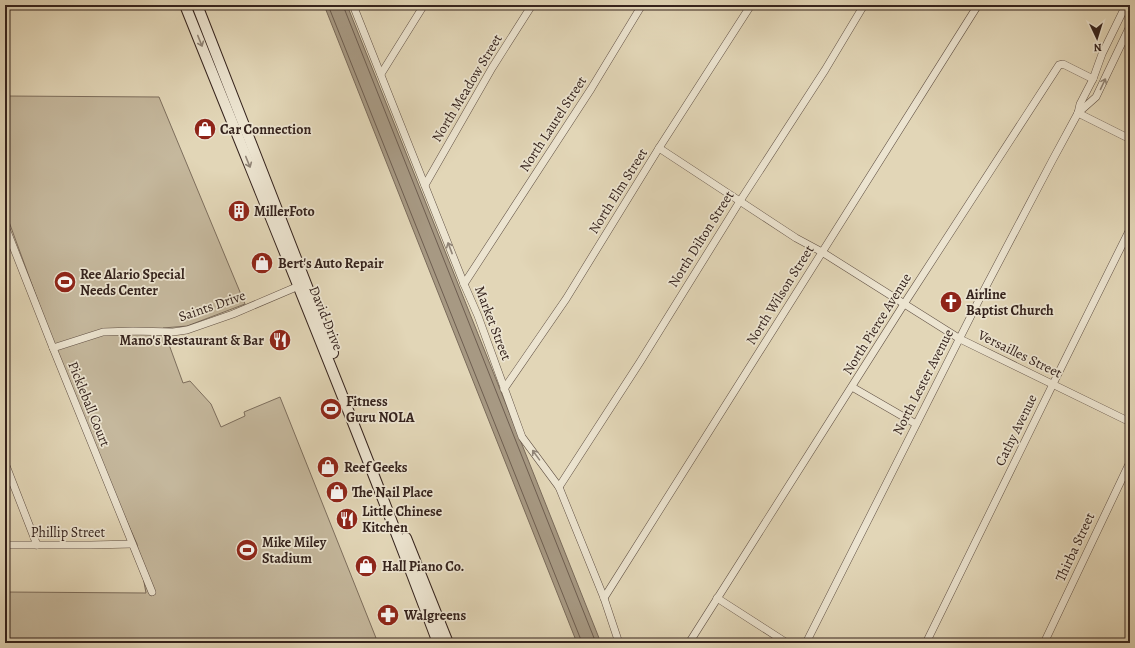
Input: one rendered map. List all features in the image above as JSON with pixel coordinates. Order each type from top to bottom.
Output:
[{"type":"main road","name":"David Drive","points":[[185,5],[370,448],[427,602],[438,643]]},
{"type":"main road","name":"David Drive","points":[[197,5],[302,284]]},
{"type":"main road","name":"David Drive","points":[[427,602],[448,643]]},
{"type":"street","name":"Market Street","points":[[353,5],[478,316],[522,437],[559,487],[604,598],[619,643]]},
{"type":"street","points":[[381,74],[424,5]]},
{"type":"street","name":"North Meadow Street","points":[[425,185],[492,68],[532,5]]},
{"type":"street","name":"North Laurel Street","points":[[464,284],[592,89],[642,5]]},
{"type":"street","name":"North Elm Street","points":[[504,389],[566,299],[659,148],[752,5]]},
{"type":"street","name":"North Dilton Street","points":[[559,487],[640,362],[740,201],[825,70],[864,5]]},
{"type":"street","name":"North Wilson Street","points":[[604,598],[978,5]]},
{"type":"street","name":"North Lester Avenue","points":[[806,643],[982,294],[1078,113],[1080,104],[1093,79],[1102,54],[1126,5]]},
{"type":"street","name":"North Lester Avenue","points":[[1078,113],[1096,97],[1130,26]]},
{"type":"street","name":"North Pierce Avenue","points":[[689,643],[904,304],[1059,65],[1062,64],[1093,79]]},
{"type":"street","points":[[1078,113],[1130,139]]},
{"type":"street","name":"Versailles Street","points":[[659,148],[796,238],[822,252],[960,339],[1130,422]]},
{"type":"street","name":"Pickleball Court","points":[[5,226],[152,592]]},
{"type":"street","name":"Cathy Avenue","points":[[926,643],[1130,229]]},
{"type":"street","name":"Saints Drive","points":[[53,348],[103,332],[173,332],[187,330],[233,314],[302,284]]},
{"type":"street","points":[[852,388],[916,424]]},
{"type":"street","name":"Thirba Street","points":[[1044,643],[1130,462]]},
{"type":"street","points":[[5,463],[37,545]]},
{"type":"street","name":"Phillip Street","points":[[5,545],[132,544]]},
{"type":"street","points":[[717,598],[787,643]]},
{"type":"shaded area","points":[[5,96],[159,97],[245,304],[187,326],[163,328],[183,383],[190,381],[211,404],[221,427],[245,416],[244,412],[280,397],[378,643],[5,643],[5,592],[146,593],[137,544],[82,421],[5,211]]},
{"type":"water","points":[[324,5],[347,5],[601,643],[577,643]]},
{"type":"place","name":"Car Connection","points":[[205,129]]},
{"type":"place","name":"MillerFoto","points":[[239,211]]},
{"type":"place","name":"Bert's Auto Repair","points":[[262,263]]},
{"type":"place","name":"Ree Alario Special Needs Center","points":[[65,282]]},
{"type":"place","name":"Airline Baptist Church","points":[[951,302]]},
{"type":"place","name":"Mano's Restaurant & Bar","points":[[280,340]]},
{"type":"place","name":"Fitness Guru NOLA","points":[[331,409]]},
{"type":"place","name":"Reef Geeks","points":[[328,467]]},
{"type":"place","name":"The Nail Place","points":[[337,492]]},
{"type":"place","name":"Little Chinese Kitchen","points":[[347,519]]},
{"type":"place","name":"Mike Miley Stadium","points":[[247,550]]},
{"type":"place","name":"Hall Piano Co.","points":[[366,566]]},
{"type":"place","name":"Walgreens","points":[[388,615]]}]
